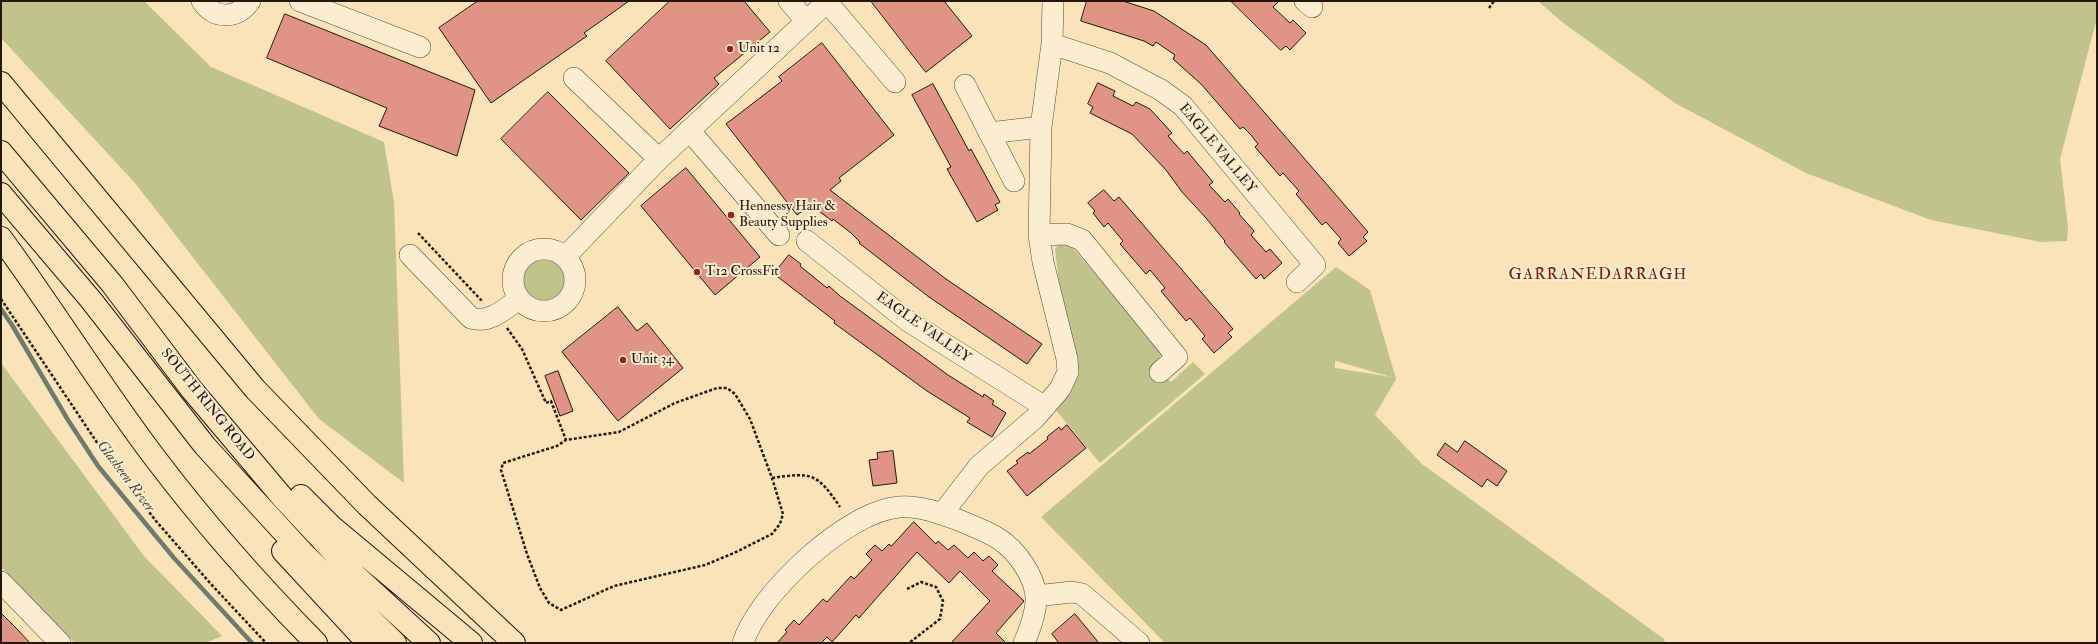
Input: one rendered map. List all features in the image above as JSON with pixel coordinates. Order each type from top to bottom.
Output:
[{"type":"main road","points":[[1,83],[255,389],[367,505],[514,643]]},
{"type":"main road","name":"SOUTH RING ROAD","points":[[1,152],[112,284],[192,390],[284,498],[355,575],[430,643]]},
{"type":"main road","name":"SOUTH RING ROAD","points":[[1,194],[91,300],[205,446],[302,552],[395,643]]},
{"type":"main road","points":[[1,238],[150,451],[192,506],[236,558],[316,643]]},
{"type":"main road","points":[[192,390],[332,527],[470,643]]},
{"type":"main road","points":[[205,446],[289,561],[368,643]]},
{"type":"street","points":[[202,1],[213,12],[230,16],[245,8],[250,1]]},
{"type":"street","points":[[300,1],[420,47]]},
{"type":"street","points":[[789,1],[806,21]]},
{"type":"street","points":[[566,257],[658,159],[827,1],[895,82]]},
{"type":"street","points":[[942,514],[979,466],[1045,407],[1060,389],[1068,372],[1067,359],[1043,262],[1039,235],[1041,127],[1052,44],[1053,1]]},
{"type":"street","name":"EAGLE VALLEY","points":[[1052,44],[1110,63],[1161,90],[1183,106],[1315,265],[1297,282]]},
{"type":"street","points":[[574,78],[658,159]]},
{"type":"street","points":[[965,85],[1014,181]]},
{"type":"street","points":[[989,133],[1041,127]]},
{"type":"street","points":[[689,130],[779,235]]},
{"type":"street","points":[[1039,235],[1067,234],[1082,240],[1177,357],[1160,372]]},
{"type":"street","name":"EAGLE VALLEY","points":[[807,241],[908,321],[1045,407]]},
{"type":"street","points":[[547,249],[566,257],[572,266],[575,276],[575,286],[572,296],[565,304],[556,310],[546,312],[536,311],[526,306],[519,299],[514,290],[512,280],[514,270],[527,254],[537,250],[547,249]]},
{"type":"street","points":[[410,255],[466,315],[476,320],[484,320],[496,315],[519,299]]},
{"type":"street","points":[[743,643],[752,622],[770,598],[809,556],[859,519],[900,507],[942,514],[988,532],[1010,549],[1031,580],[1036,596],[1032,618],[1024,643]]},
{"type":"street","points":[[1,582],[60,643]]},
{"type":"street","points":[[1036,596],[1072,592],[1082,594],[1139,643]]},
{"type":"path","points":[[1489,8],[1494,1]]},
{"type":"path","points":[[418,233],[496,315],[522,349],[546,403],[551,401],[566,440]]},
{"type":"path","points":[[1,299],[106,456],[156,521],[266,643]]},
{"type":"path","points":[[717,388],[727,388],[735,394],[750,419],[772,478],[783,514],[780,524],[772,534],[734,553],[705,565],[614,586],[561,610],[549,603],[540,588],[527,554],[501,470],[503,463],[557,446],[566,440],[619,432],[675,404],[717,388]]},
{"type":"path","points":[[772,478],[794,475],[810,475],[819,480],[840,507]]},
{"type":"path","points":[[907,589],[921,582],[936,587],[943,601],[940,619],[909,643]]},
{"type":"green space","points":[[1,1],[144,1],[211,67],[384,142],[394,202],[404,483],[319,419],[135,183],[1,38]]},
{"type":"green space","points":[[1538,1],[2097,1],[2097,18],[2060,159],[2068,227],[2067,241],[2041,242],[1931,220],[1806,173],[1675,103],[1562,22]]},
{"type":"green space","points":[[1059,243],[1065,243],[1072,247],[1156,344],[1161,355],[1155,365],[1171,382],[1193,362],[1205,374],[1100,463],[1055,409],[1070,393],[1076,375],[1060,291],[1055,249]]},
{"type":"green space","points":[[543,259],[555,263],[561,269],[565,281],[561,293],[555,299],[543,303],[531,299],[525,293],[521,281],[525,269],[531,263]]},
{"type":"green space","points":[[1336,267],[1370,290],[1396,379],[1375,415],[1422,464],[1664,639],[1665,643],[1165,643],[1041,517]],"holes":[[[1335,361],[1391,377],[1335,368]]]},
{"type":"green space","points":[[1,363],[144,556],[222,636],[205,643],[75,643],[1,567]]},
{"type":"building","points":[[478,1],[629,1],[584,33],[587,36],[491,103],[439,28]]},
{"type":"building","points":[[670,1],[744,1],[770,32],[714,78],[719,84],[670,129],[606,61]]},
{"type":"building","points":[[871,1],[944,1],[972,36],[926,72]]},
{"type":"building","points":[[1087,1],[1123,1],[1154,11],[1206,45],[1368,232],[1363,237],[1367,241],[1349,256],[1338,243],[1341,239],[1326,222],[1322,225],[1296,194],[1299,191],[1283,173],[1280,176],[1255,147],[1258,144],[1251,135],[1243,127],[1240,129],[1201,84],[1173,59],[1175,55],[1156,42],[1153,46],[1144,41],[1081,21]]},
{"type":"building","points":[[1231,1],[1279,1],[1273,7],[1290,23],[1293,20],[1306,33],[1290,50],[1286,46],[1281,50]]},
{"type":"building","points":[[285,14],[475,90],[457,156],[379,126],[387,108],[267,58]]},
{"type":"building","points":[[822,43],[894,135],[839,178],[841,181],[830,190],[946,279],[1042,344],[1027,364],[929,297],[859,243],[860,242],[851,233],[833,219],[832,221],[811,205],[797,215],[726,124],[782,81],[779,77]]},
{"type":"building","points":[[1098,83],[1115,91],[1113,96],[1133,106],[1136,102],[1150,109],[1172,133],[1168,136],[1184,154],[1187,151],[1213,182],[1209,185],[1225,202],[1228,199],[1240,213],[1239,214],[1254,231],[1251,235],[1266,252],[1270,249],[1282,263],[1264,279],[1261,274],[1256,279],[1224,242],[1225,241],[1206,218],[1182,192],[1166,170],[1132,134],[1090,113],[1093,107],[1088,104]]},
{"type":"building","points":[[933,84],[969,151],[971,149],[1000,202],[995,205],[998,210],[977,222],[947,169],[951,167],[912,95]]},
{"type":"building","points":[[548,92],[629,173],[581,220],[501,139]]},
{"type":"building","points":[[686,168],[760,257],[715,295],[641,206]]},
{"type":"building","points":[[1104,190],[1114,201],[1119,197],[1233,329],[1228,333],[1232,337],[1214,353],[1202,339],[1205,336],[1190,318],[1186,321],[1161,291],[1165,288],[1150,270],[1146,274],[1120,244],[1123,241],[1108,223],[1104,227],[1093,213],[1095,211],[1088,203]]},
{"type":"building","points":[[789,255],[827,288],[829,286],[840,296],[948,375],[983,397],[984,394],[994,401],[992,404],[1006,413],[992,437],[967,422],[970,418],[927,391],[834,323],[835,321],[774,274]]},
{"type":"building","name":"Unit 34","points":[[618,307],[637,331],[647,323],[683,368],[618,421],[562,352]]},
{"type":"building","points":[[558,371],[573,411],[560,416],[545,376]]},
{"type":"building","points":[[1067,425],[1086,448],[1027,496],[1007,471],[1018,463],[1016,461],[1028,452],[1029,454],[1048,439],[1047,437],[1059,427],[1061,430]]},
{"type":"building","points":[[1465,441],[1507,471],[1497,486],[1487,479],[1482,487],[1437,455],[1445,443],[1457,452]]},
{"type":"building","points":[[893,451],[897,483],[873,486],[869,460],[878,459],[877,453]]},
{"type":"building","points":[[914,522],[936,544],[938,541],[948,550],[954,545],[968,558],[974,552],[983,561],[989,556],[998,565],[992,571],[1024,601],[996,633],[1006,643],[951,643],[990,601],[960,571],[949,583],[917,552],[859,618],[856,615],[832,642],[827,637],[821,643],[777,643],[787,632],[785,630],[794,620],[799,625],[823,599],[827,602],[851,576],[854,579],[872,560],[866,554],[875,545],[882,551],[889,544],[891,546]]},
{"type":"building","points":[[1,613],[18,630],[30,643],[1,643]]},
{"type":"building","points":[[1075,614],[1099,643],[1059,643],[1052,634]]},
{"type":"waterway","name":"Glasheen River","points":[[1,309],[68,420],[98,466],[174,558],[252,643]]},
{"type":"place","name":"Unit 12","points":[[730,49]]},
{"type":"place","name":"Hennessy Hair & Beauty Supplies","points":[[731,215]]},
{"type":"place","name":"T12 CrossFit","points":[[697,272]]},
{"type":"place","name":"Unit 34","points":[[623,360]]},
{"type":"district","name":"GARRANEDARRAGH","points":[[1598,276]]}]
